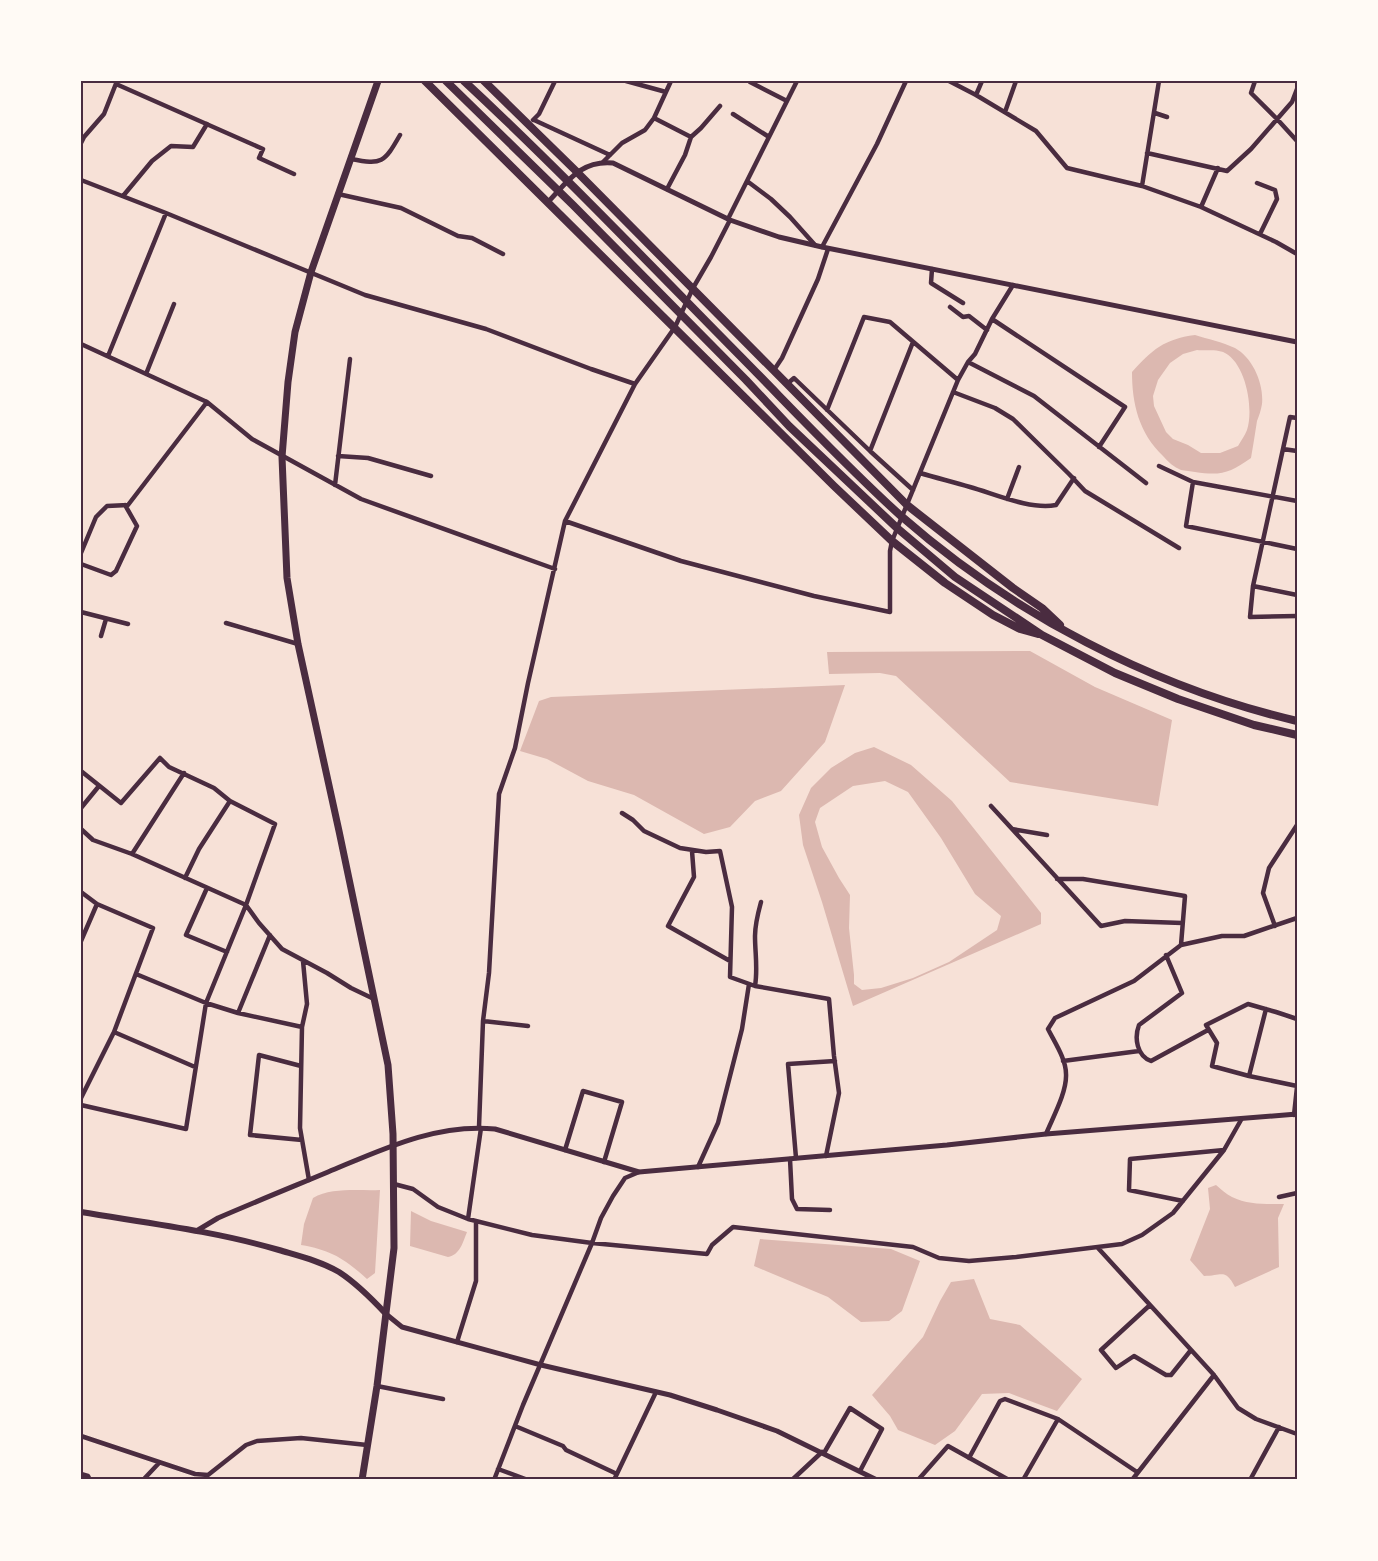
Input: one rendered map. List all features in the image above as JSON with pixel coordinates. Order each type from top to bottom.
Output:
[{"type":"highway","points":[[426,81],[892,541],[945,583],[984,609],[1020,629],[1042,635]]},
{"type":"highway","points":[[446,81],[573,205],[789,426],[897,528],[955,577],[1042,635],[1115,673],[1178,699],[1254,725],[1297,735]]},
{"type":"highway","points":[[464,81],[583,196],[799,417],[903,517],[963,566],[1038,616],[1121,660],[1183,687],[1258,712],[1297,721]]},
{"type":"highway","points":[[484,81],[531,122],[577,172],[907,505],[1042,608],[1067,632]]},
{"type":"main road","points":[[362,1480],[377,1386],[393,1248],[394,1146],[388,1065],[286,578],[282,457],[295,332],[311,272],[378,81]]},
{"type":"main road","points":[[81,1212],[198,1230],[256,1243],[316,1261],[340,1272],[386,1314]]},
{"type":"street","points":[[555,81],[539,114],[531,122],[610,155]]},
{"type":"street","points":[[627,81],[666,92]]},
{"type":"street","points":[[603,162],[622,143],[645,130],[654,118],[671,81]]},
{"type":"street","points":[[468,1219],[480,1127],[483,1021],[489,973],[499,794],[515,748],[565,521],[635,384],[675,327],[797,81]]},
{"type":"street","points":[[774,370],[782,358],[818,279],[822,247],[877,144],[906,81]]},
{"type":"street","points":[[949,81],[1036,131],[1067,168],[1142,186],[1201,207],[1297,254]]},
{"type":"street","points":[[976,95],[982,81]]},
{"type":"street","points":[[1005,112],[1016,81]]},
{"type":"street","points":[[1142,186],[1160,81]]},
{"type":"street","points":[[1256,81],[1251,93],[1297,141]]},
{"type":"street","points":[[81,143],[104,114],[116,82],[263,149],[259,158],[294,174]]},
{"type":"street","points":[[750,82],[787,101]]},
{"type":"street","points":[[1147,153],[1227,171],[1251,149],[1277,119],[1295,104],[1297,89]]},
{"type":"street","points":[[667,189],[685,155],[691,137],[720,106]]},
{"type":"street","points":[[1155,113],[1167,117]]},
{"type":"street","points":[[733,114],[769,137]]},
{"type":"street","points":[[654,118],[691,137]]},
{"type":"street","points":[[123,196],[152,161],[171,146],[193,147],[207,124]]},
{"type":"street","points":[[351,159],[373,163],[388,156],[400,135]]},
{"type":"street","points":[[548,202],[577,172],[596,163],[613,163],[728,219],[779,237],[1297,342]]},
{"type":"street","points":[[1201,207],[1218,168]]},
{"type":"street","points":[[81,180],[365,295],[486,329],[635,384]]},
{"type":"street","points":[[747,181],[771,199],[822,247]]},
{"type":"street","points":[[1257,183],[1275,190],[1277,199],[1260,234]]},
{"type":"street","points":[[338,194],[401,208],[458,236],[472,238],[504,254]]},
{"type":"street","points":[[108,356],[166,213]]},
{"type":"street","points":[[932,269],[931,283],[963,303]]},
{"type":"street","points":[[565,521],[681,561],[814,596],[890,612],[892,541],[958,380],[975,354],[1012,285]]},
{"type":"street","points":[[146,374],[174,304]]},
{"type":"street","points":[[950,307],[963,317],[969,316],[987,330]]},
{"type":"street","points":[[827,410],[864,317],[890,322],[958,380]]},
{"type":"street","points":[[992,319],[1125,407],[1099,447]]},
{"type":"street","points":[[870,451],[913,342]]},
{"type":"street","points":[[81,344],[207,402],[252,439],[361,499],[555,569]]},
{"type":"street","points":[[335,485],[350,359]]},
{"type":"street","points":[[968,362],[1034,396],[1146,483]]},
{"type":"street","points":[[787,384],[794,378],[913,490]]},
{"type":"street","points":[[953,392],[995,408],[1013,419],[1085,491],[1179,548]]},
{"type":"street","points":[[81,552],[96,517],[107,506],[128,505],[207,402]]},
{"type":"street","points":[[1297,418],[1290,417],[1253,586],[1250,617],[1297,616]]},
{"type":"street","points":[[1283,449],[1297,451]]},
{"type":"street","points":[[339,456],[368,458],[431,476]]},
{"type":"street","points":[[1159,466],[1193,482],[1297,501]]},
{"type":"street","points":[[1007,499],[1019,467]]},
{"type":"street","points":[[920,473],[1007,499],[1048,507],[1056,505],[1074,478]]},
{"type":"street","points":[[1193,482],[1186,526],[1297,549]]},
{"type":"street","points":[[81,564],[111,575],[117,571],[137,526],[125,505]]},
{"type":"street","points":[[1253,586],[1297,595]]},
{"type":"street","points":[[81,612],[128,624]]},
{"type":"street","points":[[101,636],[106,619]]},
{"type":"street","points":[[226,623],[298,644]]},
{"type":"street","points":[[81,771],[121,803],[160,758],[170,767],[214,788],[230,801],[274,824],[246,905],[206,1003],[186,1129],[81,1105]]},
{"type":"street","points":[[132,855],[184,773]]},
{"type":"street","points":[[81,808],[99,786]]},
{"type":"street","points":[[185,878],[199,849],[230,801]]},
{"type":"street","points":[[991,806],[1101,926],[1125,921],[1182,923]]},
{"type":"street","points":[[622,813],[644,831],[680,849],[720,851],[732,907],[730,977],[755,986],[829,999],[839,1093],[826,1156]]},
{"type":"street","points":[[1275,926],[1263,893],[1269,868],[1297,825]]},
{"type":"street","points":[[81,829],[93,840],[246,905],[282,949],[374,999]]},
{"type":"street","points":[[1012,829],[1047,836]]},
{"type":"street","points":[[692,851],[694,877],[668,926],[730,961]]},
{"type":"street","points":[[1057,879],[1083,879],[1185,896],[1181,945]]},
{"type":"street","points":[[207,888],[186,935],[227,952]]},
{"type":"street","points":[[81,892],[97,904],[153,928],[114,1032],[81,1098]]},
{"type":"street","points":[[755,986],[757,972],[755,933],[761,902]]},
{"type":"street","points":[[81,941],[97,904]]},
{"type":"street","points":[[1047,1134],[1065,1086],[1066,1072],[1064,1061],[1048,1029],[1055,1018],[1134,981],[1181,945],[1222,936],[1244,936],[1297,918]]},
{"type":"street","points":[[238,1013],[270,935]]},
{"type":"street","points":[[1166,955],[1182,993],[1139,1024],[1136,1032],[1139,1051],[1144,1059],[1151,1061],[1208,1030]]},
{"type":"street","points":[[303,961],[307,1004],[302,1027],[300,1128],[309,1180]]},
{"type":"street","points":[[136,974],[206,1003],[238,1013],[302,1027]]},
{"type":"street","points":[[698,1167],[718,1123],[742,1029],[749,984]]},
{"type":"street","points":[[494,1480],[601,1218],[625,1178],[639,1172],[1047,1134],[1295,1114],[1297,1086],[1212,1066],[1216,1043],[1206,1025],[1248,1004],[1297,1019]]},
{"type":"street","points":[[1249,1076],[1266,1009]]},
{"type":"street","points":[[483,1021],[528,1026]]},
{"type":"street","points":[[114,1032],[195,1066]]},
{"type":"street","points":[[1064,1061],[1139,1051]]},
{"type":"street","points":[[301,1066],[259,1055],[250,1135],[302,1140]]},
{"type":"street","points":[[830,1210],[797,1209],[792,1199],[793,1159],[788,1064],[835,1061]]},
{"type":"street","points":[[565,1150],[583,1091],[622,1102],[604,1162]]},
{"type":"street","points":[[394,1185],[413,1189],[438,1207],[468,1219],[532,1235],[592,1243],[707,1254],[712,1245],[733,1227],[913,1247],[939,1257],[969,1261],[1098,1248],[1122,1244],[1142,1235],[1173,1213],[1224,1150],[1241,1119]]},
{"type":"street","points":[[198,1230],[218,1218],[409,1140],[450,1130],[480,1127],[495,1129],[639,1172]]},
{"type":"street","points":[[1183,1201],[1129,1190],[1130,1159],[1224,1150]]},
{"type":"street","points":[[1279,1197],[1297,1193]]},
{"type":"street","points":[[457,1342],[476,1281],[476,1221]]},
{"type":"street","points":[[1098,1248],[1214,1375],[1238,1408],[1256,1419],[1297,1434]]},
{"type":"street","points":[[1150,1305],[1101,1350],[1116,1368],[1134,1356],[1166,1375],[1171,1375],[1191,1350]]},
{"type":"street","points":[[386,1314],[402,1328],[541,1365],[656,1392],[717,1410],[766,1427],[877,1480]]},
{"type":"street","points":[[1132,1480],[1214,1375]]},
{"type":"street","points":[[377,1386],[443,1399]]},
{"type":"street","points":[[614,1480],[656,1392]]},
{"type":"street","points":[[969,1458],[1000,1401],[1005,1399],[1058,1419],[1137,1472]]},
{"type":"street","points":[[792,1480],[823,1453],[850,1408],[882,1429],[860,1471]]},
{"type":"street","points":[[1023,1480],[1058,1419]]},
{"type":"street","points":[[515,1426],[563,1446],[566,1450],[617,1473]]},
{"type":"street","points":[[1250,1480],[1279,1427]]},
{"type":"street","points":[[81,1436],[159,1463],[195,1474],[208,1475],[246,1445],[257,1441],[301,1438],[367,1445]]},
{"type":"street","points":[[918,1480],[948,1446],[1009,1480]]},
{"type":"street","points":[[143,1480],[159,1463]]},
{"type":"street","points":[[498,1468],[528,1480]]},
{"type":"street","points":[[81,1474],[88,1476],[90,1480]]},
{"type":"shaded area","points":[[1195,335],[1235,348],[1247,358],[1259,380],[1262,404],[1251,458],[1225,472],[1204,473],[1176,467],[1148,438],[1135,407],[1132,372],[1159,347]],"holes":[[[1197,350],[1222,352],[1232,359],[1243,377],[1249,399],[1247,430],[1238,446],[1220,453],[1201,453],[1173,439],[1166,432],[1154,406],[1153,396],[1158,380],[1170,363],[1183,354]]]},
{"type":"shaded area","points":[[1030,651],[1095,687],[1172,720],[1158,806],[1010,782],[896,676],[880,673],[829,674],[827,652]]},
{"type":"shaded area","points":[[845,685],[825,742],[781,791],[755,801],[730,827],[704,834],[634,795],[588,781],[547,759],[520,751],[539,701],[551,697]]},
{"type":"shaded area","points":[[874,747],[911,765],[952,801],[1041,913],[1041,924],[853,1006],[803,845],[799,815],[811,788],[831,768],[855,753]],"holes":[[[885,781],[908,792],[941,838],[975,894],[1001,916],[997,930],[949,962],[913,978],[881,988],[862,990],[854,984],[849,928],[850,895],[822,847],[815,822],[820,808],[853,786]]]},
{"type":"shaded area","points":[[1216,1185],[1238,1200],[1257,1204],[1284,1204],[1278,1218],[1279,1267],[1235,1287],[1226,1275],[1204,1276],[1190,1260],[1210,1209],[1208,1188]]},
{"type":"shaded area","points":[[380,1190],[375,1273],[367,1279],[337,1256],[301,1245],[304,1224],[313,1198],[337,1191]]},
{"type":"shaded area","points":[[411,1211],[431,1221],[467,1232],[458,1251],[448,1257],[410,1246]]},
{"type":"shaded area","points":[[760,1239],[891,1249],[920,1261],[902,1311],[889,1321],[861,1322],[828,1297],[754,1266]]},
{"type":"shaded area","points":[[974,1279],[990,1319],[1020,1325],[1082,1379],[1057,1411],[1009,1393],[982,1394],[955,1431],[935,1445],[898,1430],[890,1416],[872,1395],[923,1337],[951,1282]]}]
